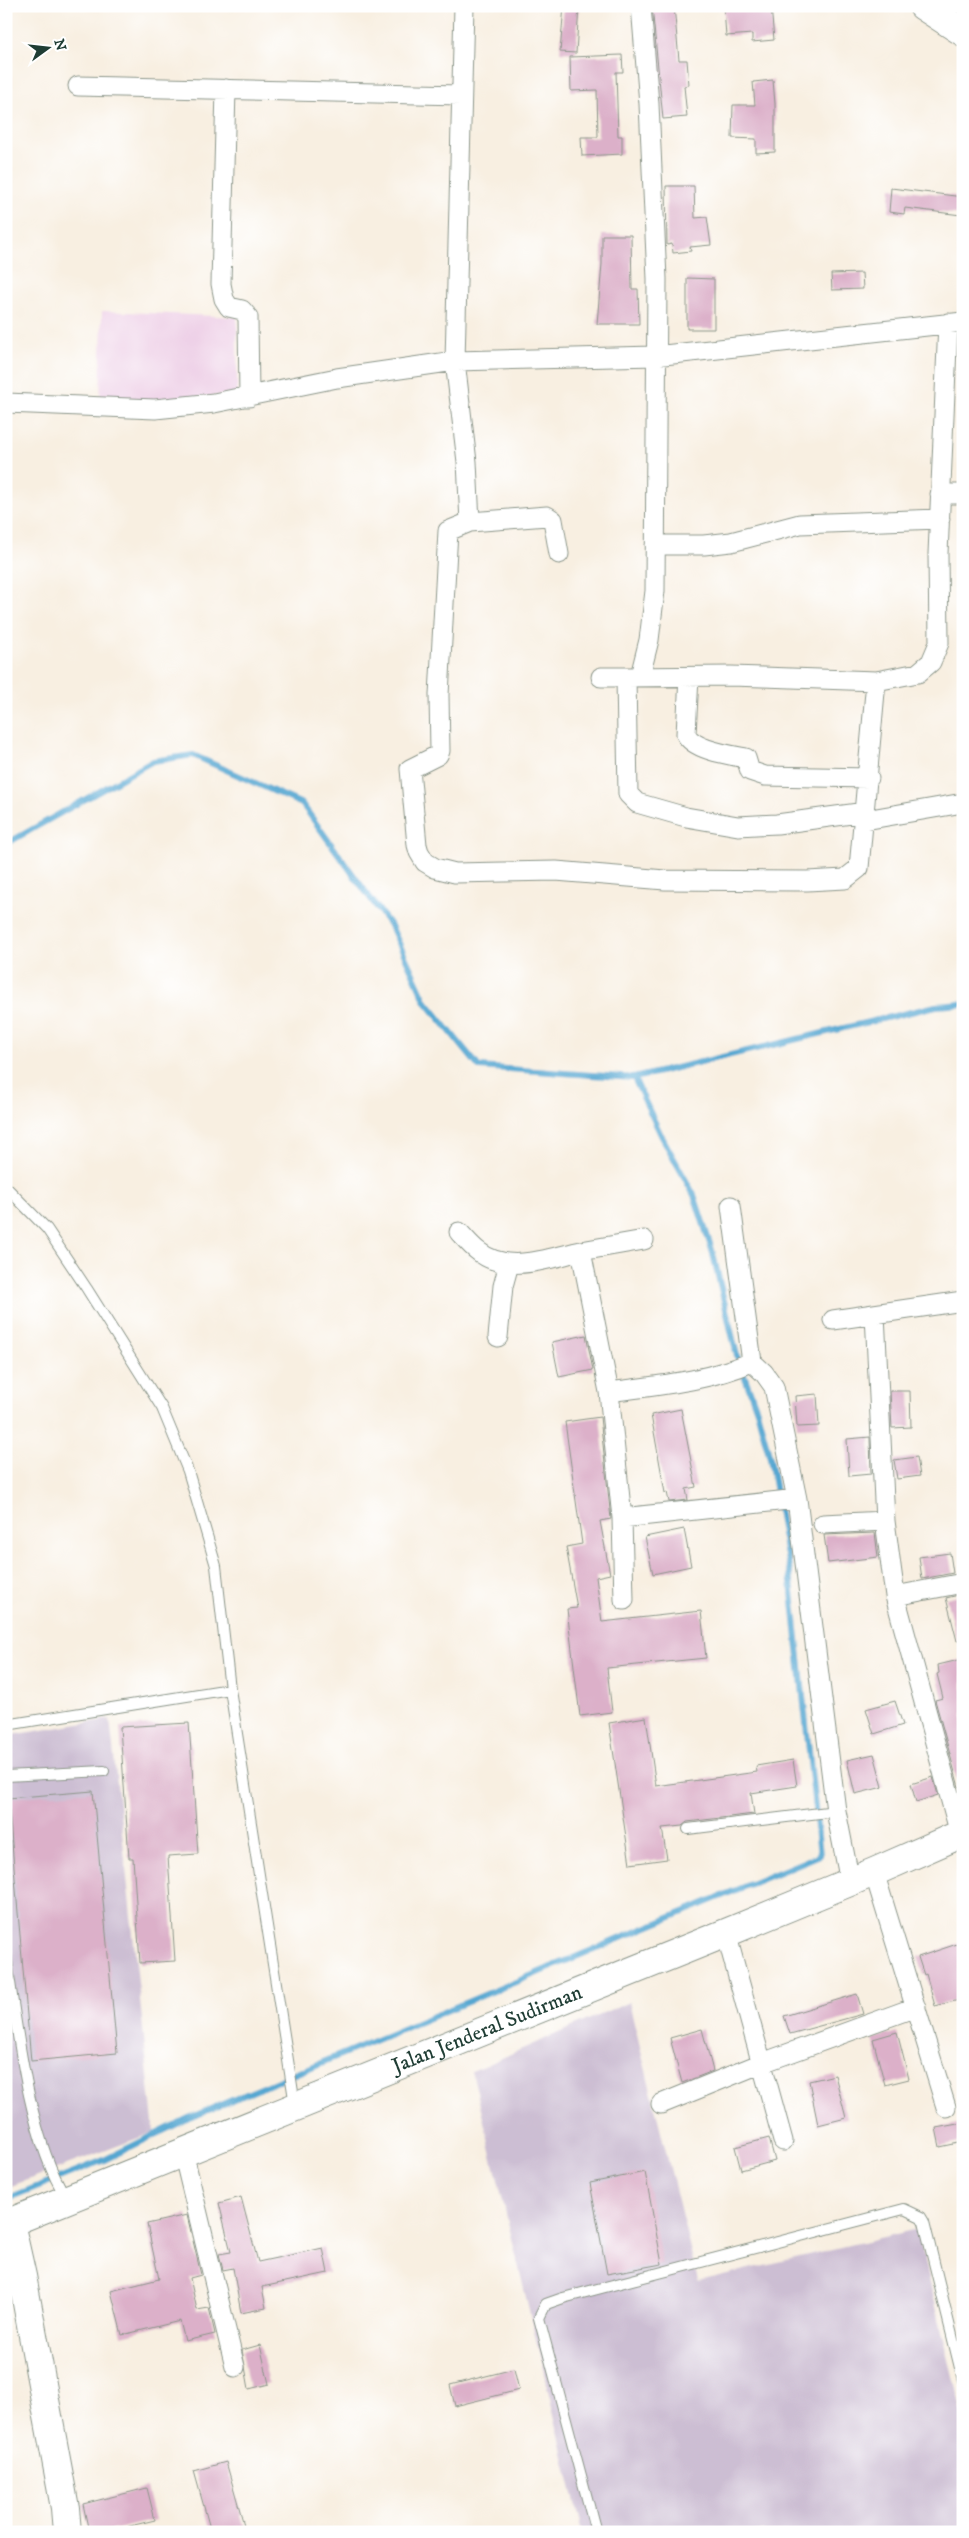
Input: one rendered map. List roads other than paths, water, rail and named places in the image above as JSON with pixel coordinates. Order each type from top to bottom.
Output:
[{"type":"main road","points":[[923,6],[958,21]]},
{"type":"main road","name":"Jalan Jenderal Sudirman","points":[[8,2224],[62,2193],[183,2152],[295,2102],[726,1933],[874,1872],[961,1833]]},
{"type":"main road","points":[[8,2224],[55,2450],[67,2532]]},
{"type":"street","points":[[464,6],[460,95],[455,361],[467,462],[470,522]]},
{"type":"street","points":[[641,6],[650,104],[657,279],[655,356],[655,592],[649,640],[633,676],[628,794],[637,803],[686,817],[738,826],[865,816],[963,803]]},
{"type":"street","points":[[78,86],[460,95]]},
{"type":"street","points":[[226,88],[221,284],[228,307],[242,310],[248,317],[249,397]]},
{"type":"street","points":[[6,403],[155,409],[214,403],[337,378],[455,361],[655,356],[955,322],[940,494],[940,643],[931,662],[918,673],[876,681],[731,676],[602,677]]},
{"type":"street","points":[[940,494],[963,494]]},
{"type":"street","points":[[559,554],[553,520],[547,516],[470,522],[448,530],[439,695],[440,751],[438,755],[410,769],[417,845],[425,862],[435,868],[455,873],[556,871],[665,880],[807,881],[846,879],[859,868],[869,778],[876,681]]},
{"type":"street","points":[[655,545],[704,545],[731,542],[800,524],[940,520]]},
{"type":"street","points":[[689,677],[686,734],[688,738],[713,752],[746,758],[750,771],[765,776],[869,778]]},
{"type":"street","points":[[732,1206],[748,1364]]},
{"type":"street","points":[[459,1232],[478,1252],[493,1261],[509,1264],[644,1240]]},
{"type":"street","points":[[582,1251],[609,1392],[622,1518],[624,1600]]},
{"type":"street","points":[[498,1338],[503,1286],[509,1264]]},
{"type":"street","points":[[833,1320],[963,1301]]},
{"type":"street","points":[[875,1314],[885,1522],[895,1596],[961,1833]]},
{"type":"street","points":[[609,1392],[698,1380],[722,1374],[748,1364]]},
{"type":"street","points":[[748,1364],[764,1373],[774,1387],[781,1500],[828,1812],[850,1882]]},
{"type":"street","points":[[622,1518],[781,1500]]},
{"type":"street","points":[[823,1524],[885,1522]]},
{"type":"street","points":[[895,1596],[963,1583]]},
{"type":"street","points":[[874,1872],[946,2107]]},
{"type":"street","points":[[726,1933],[784,2141]]},
{"type":"street","points":[[661,2104],[916,2007]]},
{"type":"street","points":[[183,2152],[235,2367]]},
{"type":"lane","points":[[6,1187],[47,1229],[162,1408],[188,1471],[216,1566],[230,1689],[295,2102]]},
{"type":"lane","points":[[6,1725],[230,1689]]},
{"type":"lane","points":[[6,1776],[104,1771]]},
{"type":"lane","points":[[688,1829],[828,1812]]},
{"type":"lane","points":[[6,1954],[31,2100],[46,2153],[62,2193]]},
{"type":"lane","points":[[596,2532],[539,2318],[546,2304],[904,2209],[921,2217],[924,2222],[963,2380]]},
{"type":"waterway","points":[[6,844],[153,761],[193,755],[302,804],[392,928],[426,1002],[479,1067],[634,1078],[936,1006],[963,1004]]},
{"type":"waterway","points":[[6,2199],[104,2160],[189,2118],[820,1855],[790,1573],[770,1458],[757,1410],[737,1356],[712,1250],[694,1195],[661,1135],[634,1078]]}]
